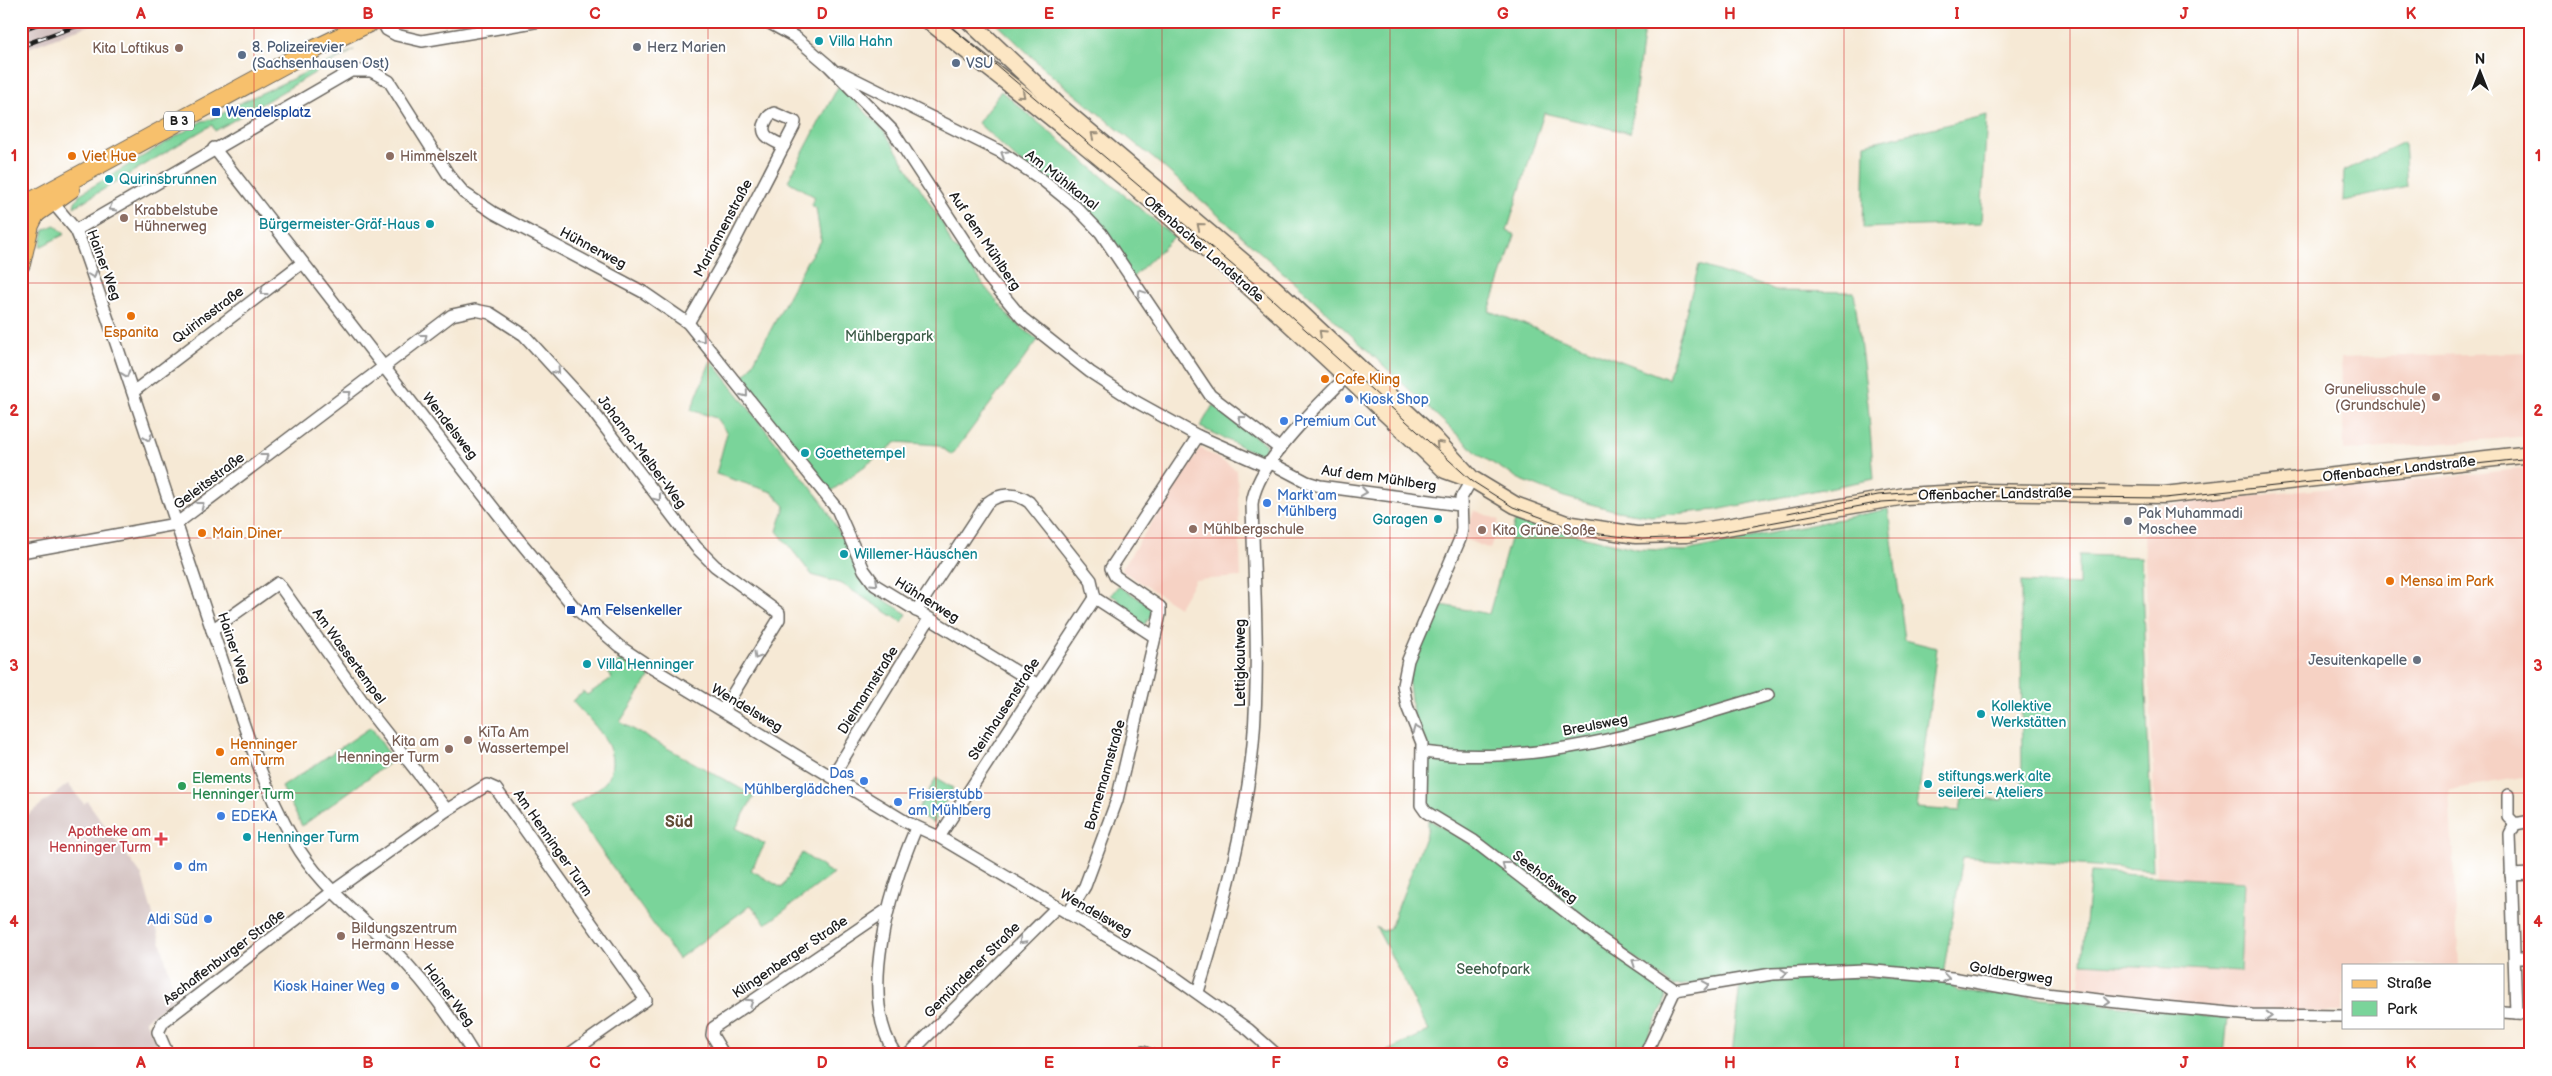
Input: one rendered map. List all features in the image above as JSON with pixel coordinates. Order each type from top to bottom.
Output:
[{"type":"main road","name":"B 3","points":[[26,215],[115,155],[294,58],[373,21]]},
{"type":"main road","name":"Offenbacher Landstraße","points":[[929,21],[1075,137],[1172,221],[1432,436],[1472,479],[1515,505],[1547,518],[1600,531],[1649,536],[1710,531],[1851,504],[1906,496],[1980,492],[2164,494],[2531,454]]},
{"type":"main road","name":"Offenbacher Landstraße","points":[[969,21],[1059,106],[1272,287],[1352,371]]},
{"type":"main road","points":[[999,76],[1008,74],[1013,62]]},
{"type":"main road","name":"B 3","points":[[26,215],[53,204],[115,155]]},
{"type":"main road","points":[[21,264],[30,225],[26,215]]},
{"type":"street","points":[[382,21],[387,30],[396,35],[422,41],[540,21]]},
{"type":"street","name":"Auf dem Mühlberg","points":[[766,21],[795,36],[829,66],[892,130],[988,277],[1022,318],[1090,372],[1133,400],[1198,436],[1313,484],[1460,505]]},
{"type":"street","name":"Am Mühlkanal","points":[[829,66],[995,149],[1044,181],[1076,207],[1101,233],[1210,395],[1280,449]]},
{"type":"street","name":"Hühnerweg","points":[[76,230],[214,148],[351,71],[371,71],[384,78],[394,87],[448,174],[464,193],[494,213],[638,288],[688,323],[837,509],[871,580],[916,612],[1038,685]]},
{"type":"street","name":"Mariannenstraße","points":[[688,323],[730,250],[784,146]]},
{"type":"street","name":"Wendelsweg","points":[[214,148],[509,528],[574,607],[606,636],[635,657],[916,828],[939,837],[1198,992],[1271,1052]]},
{"type":"street","name":"Hainer Weg","points":[[53,204],[76,230],[133,392],[252,750],[268,788],[297,846],[332,892],[388,944],[409,967],[438,1002],[474,1055]]},
{"type":"street","name":"Quirinsstraße","points":[[133,392],[302,263]]},
{"type":"street","name":"Johanna-Melber-Weg","points":[[385,366],[452,316],[464,311],[475,310],[490,313],[524,335],[588,405],[696,547],[715,566],[779,613],[779,619],[724,710]]},
{"type":"street","name":"Geleitsstraße","points":[[21,552],[176,524],[385,366]]},
{"type":"street","name":"Lettigkautweg","points":[[1198,992],[1236,859],[1249,778],[1255,700],[1252,504],[1255,488],[1267,464],[1352,371]]},
{"type":"street","name":"Bornemannstraße","points":[[1068,914],[1085,886],[1117,800],[1161,609],[1160,606],[1114,576],[1111,571],[1112,566],[1198,436]]},
{"type":"street","points":[[1423,752],[1419,733],[1403,694],[1403,685],[1408,660],[1460,539],[1462,521],[1461,498],[1472,479]]},
{"type":"street","points":[[916,612],[987,503],[1002,495],[1009,494],[1024,499],[1035,510],[1092,580],[1095,598],[1155,637]]},
{"type":"street","name":"Am Wassertempel","points":[[212,630],[278,583],[374,716],[447,810]]},
{"type":"street","name":"Steinhausenstraße","points":[[939,837],[1095,598]]},
{"type":"street","name":"Dielmannstraße","points":[[832,777],[929,619]]},
{"type":"street","name":"Breulsweg","points":[[1423,752],[1472,757],[1555,748],[1662,726],[1768,695]]},
{"type":"street","name":"Seehofsweg","points":[[1423,752],[1421,805],[1426,812],[1474,841],[1601,939],[1675,990]]},
{"type":"street","name":"Am Henninger Turm","points":[[332,892],[447,810],[483,787],[491,785],[496,789],[646,1000],[568,1055]]},
{"type":"street","points":[[2508,795],[2508,818],[2515,824]]},
{"type":"street","points":[[2515,824],[2531,821]]},
{"type":"street","points":[[2515,824],[2510,834],[2512,926],[2516,958],[2516,1013]]},
{"type":"street","points":[[896,1055],[885,1032],[880,991],[881,937],[902,862],[916,828]]},
{"type":"street","points":[[2511,875],[2531,874]]},
{"type":"street","name":"Aschaffenburger Straße","points":[[168,1055],[158,1032],[159,1026],[332,892]]},
{"type":"street","name":"Gemündener Straße","points":[[908,1055],[1057,907]]},
{"type":"street","name":"Klingenberger Straße","points":[[724,1055],[713,1038],[711,1031],[716,1025],[888,909]]},
{"type":"street","points":[[2516,958],[2531,958]]},
{"type":"street","name":"Goldbergweg","points":[[1675,990],[1772,974],[1864,970],[1952,978],[2037,993],[2153,1006],[2261,1016],[2342,1016]]},
{"type":"street","points":[[1645,1055],[1675,990]]},
{"type":"street","points":[[2504,1012],[2531,1014]]},
{"type":"street","points":[[1136,1055],[1143,1052],[1151,1055]]},
{"type":"shaded area","points":[[21,21],[104,21],[69,32],[21,51]]},
{"type":"shaded area","name":"Gruneliusschule (Grundschule)","points":[[2531,352],[2531,436],[2344,451],[2341,358]]},
{"type":"shaded area","name":"Mühlbergschule","points":[[1200,448],[1237,470],[1241,577],[1195,580],[1179,607],[1121,570]]},
{"type":"shaded area","points":[[2531,468],[2531,779],[2522,777],[2449,790],[2459,964],[2342,964],[2342,1012],[2253,1012],[2079,993],[2091,872],[2157,876],[2143,507]]},
{"type":"shaded area","name":"Kita Grüne Soße","points":[[1474,510],[1499,520],[1490,549],[1464,539]]},
{"type":"shaded area","points":[[68,784],[84,804],[87,801],[142,876],[176,997],[145,1020],[163,1055],[21,1055],[21,820]]},
{"type":"green space","points":[[994,21],[1645,21],[1630,133],[1544,113],[1507,231],[1515,235],[1489,311],[1668,379],[1699,265],[1779,291],[1854,292],[1868,404],[1874,479],[1716,510],[1651,516],[1617,511],[1564,497],[1519,479],[1479,455],[1304,291],[1159,163],[1049,73]]},
{"type":"green space","points":[[354,50],[215,131],[212,125],[208,127],[74,207],[80,194],[202,121],[216,117],[236,105]]},
{"type":"green space","name":"Mühlbergpark","points":[[839,85],[884,131],[943,224],[952,246],[962,253],[985,287],[1013,321],[1038,340],[952,455],[938,445],[897,442],[830,492],[741,379],[750,369],[807,261],[821,241],[816,208],[811,205],[815,197],[788,181]]},
{"type":"green space","points":[[1001,91],[1174,237],[1132,278],[1089,219],[1025,167],[978,123]]},
{"type":"green space","points":[[1987,115],[1981,224],[1863,228],[1865,144]]},
{"type":"green space","points":[[2404,142],[2407,187],[2343,201],[2344,171]]},
{"type":"green space","points":[[55,225],[65,234],[40,247],[44,230]]},
{"type":"green space","points":[[711,360],[823,503],[872,592],[907,614],[902,622],[842,584],[812,575],[777,531],[785,506],[772,492],[716,474],[727,433],[716,418],[691,410]]},
{"type":"green space","points":[[1213,405],[1264,443],[1266,446],[1264,453],[1257,454],[1200,427]]},
{"type":"green space","points":[[1888,509],[1905,640],[1937,648],[1917,808],[1960,811],[1962,797],[2003,800],[2004,792],[2022,791],[2021,582],[2079,585],[2079,555],[2141,557],[2153,870],[1963,857],[1943,974],[1866,968],[1673,986],[1426,805],[1408,678],[1412,660],[1436,604],[1489,614],[1515,521],[1638,549],[1685,551]]},
{"type":"green space","points":[[1118,586],[1152,606],[1150,617],[1144,625],[1115,604],[1119,600],[1111,595]]},
{"type":"green space","points":[[625,658],[650,676],[620,722],[754,796],[736,828],[765,844],[751,870],[782,888],[802,853],[833,874],[766,924],[751,905],[678,959],[570,807],[607,780],[611,769],[612,757],[603,736],[572,701],[584,692],[587,695],[612,678],[607,670]]},
{"type":"green space","points":[[371,727],[393,760],[302,826],[282,787]]},
{"type":"green space","points":[[936,778],[953,788],[934,823],[916,813]]},
{"type":"green space","name":"Seehofpark","points":[[1428,819],[1483,851],[1668,988],[1664,1004],[1639,1055],[1379,1055],[1429,1031],[1376,927],[1383,931],[1389,929],[1392,923],[1428,829]]},
{"type":"green space","points":[[2091,872],[2244,882],[2240,972],[2082,963]]},
{"type":"green space","points":[[1828,976],[1945,981],[1959,992],[2068,1000],[2228,1018],[2224,1055],[1732,1055],[1740,983]]},
{"type":"tram line","points":[[944,21],[1262,290],[1472,481],[1513,507],[1565,526],[1600,534],[1642,539],[1695,537],[1882,502],[1980,496],[2165,498],[2531,458]]},
{"type":"tram line","points":[[1788,513],[1878,495],[1980,487],[2105,490]]},
{"type":"railway","points":[[21,30],[45,21]]},
{"type":"railway","points":[[21,46],[90,21]]},
{"type":"place","name":"Villa Hahn","points":[[819,41]]},
{"type":"place","name":"Herz Marien","points":[[637,47]]},
{"type":"place","name":"Kita Loftikus","points":[[179,48]]},
{"type":"place","name":"8. Polizeirevier (Sachsenhausen Ost)","points":[[242,55]]},
{"type":"place","name":"VSU","points":[[956,63]]},
{"type":"place","name":"Wendelsplatz","points":[[216,112]]},
{"type":"place","name":"Viet Hue","points":[[72,156]]},
{"type":"place","name":"Himmelszelt","points":[[390,156]]},
{"type":"place","name":"Quirinsbrunnen","points":[[109,179]]},
{"type":"place","name":"Krabbelstube Hühnerweg","points":[[124,218]]},
{"type":"place","name":"Bürgermeister-Gräf-Haus","points":[[430,224]]},
{"type":"place","name":"Espanita","points":[[131,316]]},
{"type":"place","name":"Cafe Kling","points":[[1325,379]]},
{"type":"place","name":"Gruneliusschule (Grundschule)","points":[[2436,397]]},
{"type":"place","name":"Kiosk Shop","points":[[1349,399]]},
{"type":"place","name":"Premium Cut","points":[[1284,421]]},
{"type":"place","name":"Goethetempel","points":[[805,453]]},
{"type":"place","name":"Markt am Mühlberg","points":[[1267,503]]},
{"type":"place","name":"Garagen","points":[[1438,519]]},
{"type":"place","name":"Pak Muhammadi Moschee","points":[[2128,521]]},
{"type":"place","name":"Mühlbergschule","points":[[1193,529]]},
{"type":"place","name":"Kita Grüne Soße","points":[[1482,530]]},
{"type":"place","name":"Main Diner","points":[[202,533]]},
{"type":"place","name":"Willemer-Häuschen","points":[[844,554]]},
{"type":"place","name":"Mensa im Park","points":[[2390,581]]},
{"type":"place","name":"Am Felsenkeller","points":[[571,610]]},
{"type":"place","name":"Jesuitenkapelle","points":[[2417,660]]},
{"type":"place","name":"Villa Henninger","points":[[587,664]]},
{"type":"place","name":"Kollektive Werkstätten","points":[[1981,714]]},
{"type":"place","name":"KiTa Am Wassertempel","points":[[468,740]]},
{"type":"place","name":"Kita am Henninger Turm","points":[[449,749]]},
{"type":"place","name":"Henninger am Turm","points":[[220,752]]},
{"type":"place","name":"Das Mühlberglädchen","points":[[864,781]]},
{"type":"place","name":"stiftungs.werk alte seilerei - Ateliers","points":[[1928,784]]},
{"type":"place","name":"Elements Henninger Turm","points":[[182,786]]},
{"type":"place","name":"Frisierstubb am Mühlberg","points":[[898,802]]},
{"type":"place","name":"EDEKA","points":[[221,816]]},
{"type":"place","name":"Henninger Turm","points":[[247,837]]},
{"type":"place","name":"Apotheke am Henninger Turm","points":[[161,839]]},
{"type":"place","name":"dm","points":[[178,866]]},
{"type":"place","name":"Aldi Süd","points":[[208,919]]},
{"type":"place","name":"Bildungszentrum Hermann Hesse","points":[[341,936]]},
{"type":"place","name":"Kiosk Hainer Weg","points":[[395,986]]},
{"type":"district","name":"Süd","points":[[679,822]]}]
